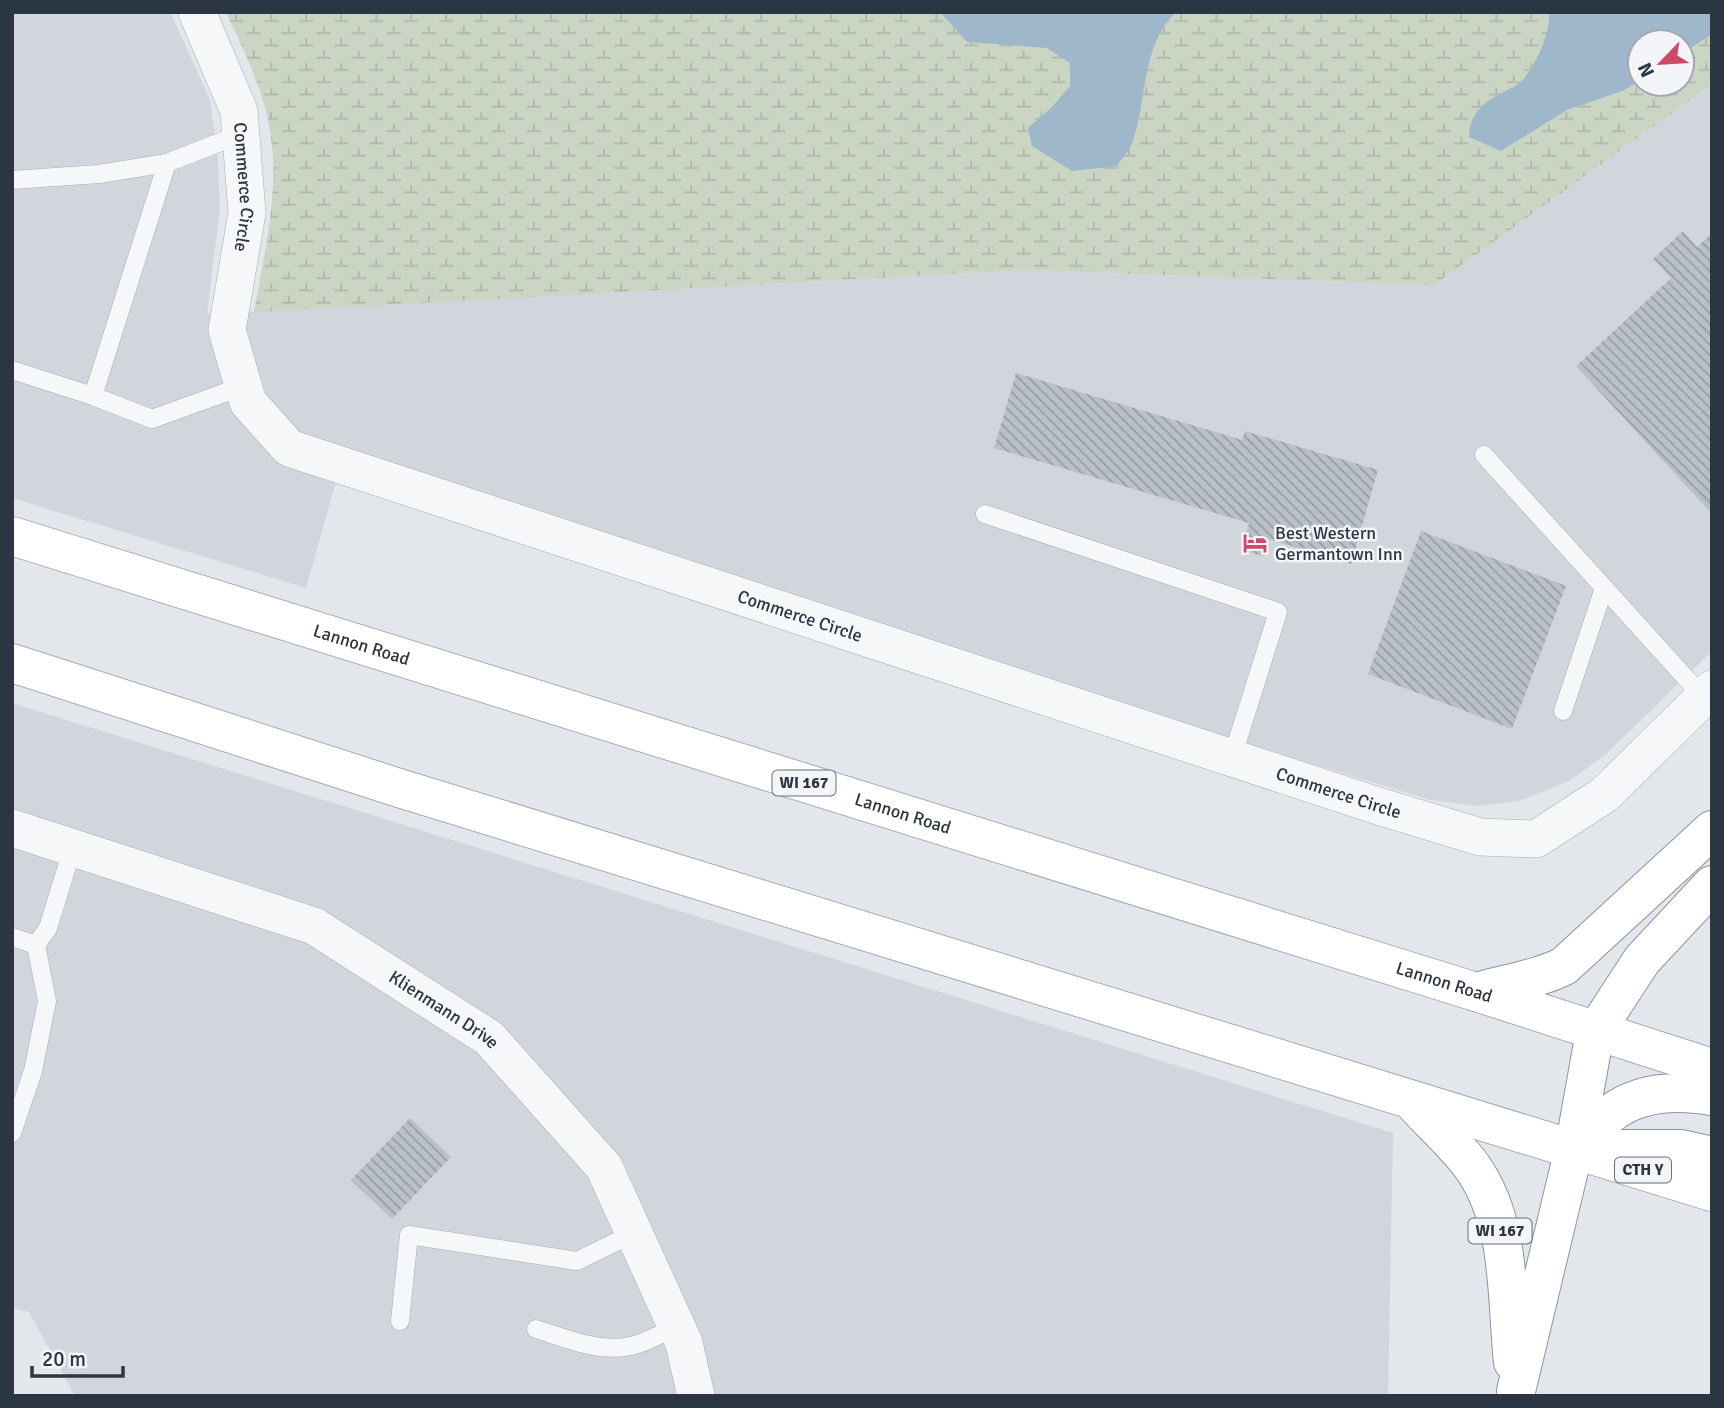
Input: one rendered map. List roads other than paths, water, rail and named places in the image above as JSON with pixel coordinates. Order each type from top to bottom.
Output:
[{"type":"main road","name":"Lannon Road","points":[[12,536],[1476,992],[1712,1069]]},
{"type":"main road","points":[[12,563],[80,557]]},
{"type":"main road","points":[[12,663],[412,792],[1574,1149],[1681,1150],[1712,1156]]},
{"type":"main road","points":[[1476,992],[1541,977],[1564,966],[1712,830]]},
{"type":"main road","points":[[1516,1393],[1574,1149],[1595,1032],[1642,960],[1712,885]]},
{"type":"main road","points":[[1574,1149],[1612,1112],[1644,1096],[1684,1091],[1712,1096]]},
{"type":"main road","name":"WI 167","points":[[1411,1100],[1473,1168],[1491,1202],[1503,1242],[1516,1393]]},
{"type":"main road","name":"CTH Y","points":[[1574,1149],[1712,1192]]},
{"type":"street","name":"Commerce Circle","points":[[197,12],[239,111],[247,214],[227,330],[248,402],[289,448],[1480,837],[1536,839],[1604,794],[1708,693]]},
{"type":"street","name":"Klienmann Drive","points":[[12,828],[314,926],[489,1038],[604,1167],[684,1343],[696,1396]]},
{"type":"lane","points":[[12,180],[99,174],[167,163],[241,134]]},
{"type":"lane","points":[[93,396],[167,163]]},
{"type":"lane","points":[[12,370],[93,396],[152,419],[243,386]]},
{"type":"lane","points":[[1484,455],[1604,588],[1708,693]]},
{"type":"lane","points":[[985,514],[1278,612],[1232,758]]},
{"type":"lane","points":[[1563,711],[1604,588]]},
{"type":"lane","points":[[12,1133],[33,1071],[47,1001],[36,945],[48,928],[73,847]]},
{"type":"lane","points":[[12,937],[36,945]]},
{"type":"lane","points":[[400,1321],[409,1235],[576,1261],[634,1233]]},
{"type":"lane","points":[[536,1329],[605,1348],[631,1346],[676,1327]]},
{"type":"water","points":[[940,12],[1176,12],[1164,26],[1150,57],[1137,126],[1127,152],[1117,166],[1072,171],[1032,146],[1028,128],[1052,107],[1070,86],[1070,63],[1047,48],[967,42]]},
{"type":"water","points":[[1549,12],[1712,12],[1712,34],[1696,45],[1696,28],[1626,28],[1626,89],[1567,110],[1501,151],[1469,137],[1472,121],[1480,108],[1492,98],[1520,83],[1532,68],[1545,39]]},
{"type":"place","name":"Best Western Germantown Inn","points":[[1255,543]]}]
